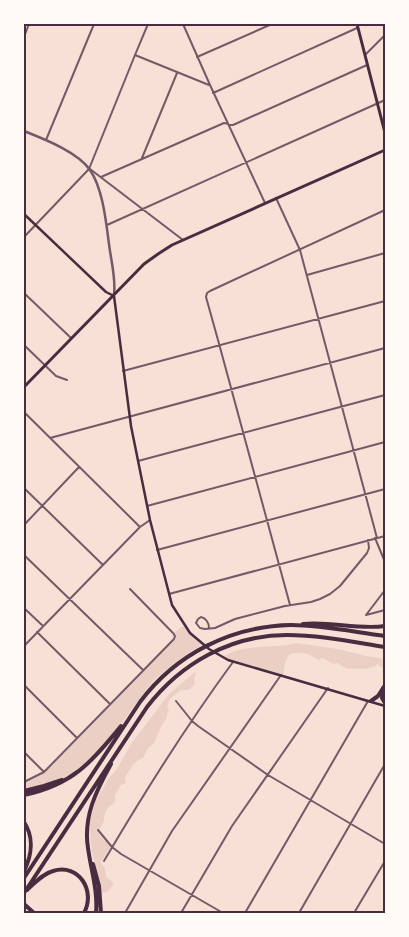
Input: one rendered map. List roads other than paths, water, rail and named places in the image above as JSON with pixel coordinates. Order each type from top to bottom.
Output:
[{"type":"highway","points":[[24,795],[62,783],[85,767],[160,679],[196,651],[216,641],[252,629],[312,623],[385,626]]},
{"type":"highway","points":[[282,626],[320,627],[385,636]]},
{"type":"highway","points":[[24,893],[129,732],[151,701],[177,674],[202,657],[221,648],[265,636],[294,635],[385,647]]},
{"type":"highway","points":[[370,701],[378,696],[385,685]]},
{"type":"highway","points":[[385,685],[382,695],[385,704]]},
{"type":"highway","points":[[24,878],[136,708]]},
{"type":"highway","points":[[96,913],[96,890],[88,847],[88,822],[94,797],[129,732]]},
{"type":"highway","points":[[24,791],[50,785],[73,775]]},
{"type":"highway","points":[[24,822],[31,841],[29,860],[24,871]]},
{"type":"highway","points":[[88,847],[99,886],[101,913]]},
{"type":"highway","points":[[24,893],[40,877],[50,872],[61,870],[71,872],[81,878],[87,888],[89,900],[84,913]]},
{"type":"highway","points":[[24,905],[30,913]]},
{"type":"highway","points":[[24,905],[34,913]]},
{"type":"main road","points":[[357,26],[385,133]]},
{"type":"main road","points":[[24,387],[144,264],[158,254],[184,240],[385,150]]},
{"type":"main road","points":[[24,214],[106,292],[114,296]]},
{"type":"main road","points":[[114,296],[123,371],[138,461],[157,550],[169,594],[177,614],[190,633],[209,650],[228,660],[385,704]]},
{"type":"street","points":[[24,36],[29,24]]},
{"type":"street","points":[[46,140],[94,24]]},
{"type":"street","points":[[24,237],[90,169],[148,24]]},
{"type":"street","points":[[183,24],[265,203]]},
{"type":"street","points":[[197,58],[272,24]]},
{"type":"street","points":[[213,93],[357,26]]},
{"type":"street","points":[[365,55],[385,35]]},
{"type":"street","points":[[134,55],[210,86]]},
{"type":"street","points":[[101,177],[224,122],[233,125],[367,65]]},
{"type":"street","points":[[142,158],[177,73]]},
{"type":"street","points":[[107,225],[385,100]]},
{"type":"street","points":[[24,131],[46,140],[73,155],[184,240]]},
{"type":"street","points":[[90,169],[100,192],[107,225],[115,284],[114,296]]},
{"type":"street","points":[[276,198],[300,250],[366,494],[376,538],[385,562]]},
{"type":"street","points":[[290,605],[206,297],[208,292],[385,210]]},
{"type":"street","points":[[307,275],[385,254]]},
{"type":"street","points":[[24,292],[71,338]]},
{"type":"street","points":[[123,371],[385,301]]},
{"type":"street","points":[[24,345],[56,376],[67,380]]},
{"type":"street","points":[[50,438],[385,348]]},
{"type":"street","points":[[138,461],[385,395]]},
{"type":"street","points":[[24,412],[140,527]]},
{"type":"street","points":[[147,506],[385,442]]},
{"type":"street","points":[[24,525],[79,467]]},
{"type":"street","points":[[24,488],[103,565]]},
{"type":"street","points":[[157,550],[385,489]]},
{"type":"street","points":[[24,646],[140,527],[150,520]]},
{"type":"street","points":[[169,594],[385,536]]},
{"type":"street","points":[[209,628],[209,624],[204,618],[197,620],[196,623],[199,627],[205,629],[219,627],[235,619],[290,605],[311,602],[328,596],[367,553],[369,548],[368,540]]},
{"type":"street","points":[[24,555],[143,670]]},
{"type":"street","points":[[24,782],[44,772],[174,639],[173,633],[130,589]]},
{"type":"street","points":[[385,590],[366,615],[385,610]]},
{"type":"street","points":[[24,608],[43,626]]},
{"type":"street","points":[[38,632],[110,704]]},
{"type":"street","points":[[104,861],[143,795],[233,662]]},
{"type":"street","points":[[125,913],[172,831],[281,675]]},
{"type":"street","points":[[24,685],[77,738]]},
{"type":"street","points":[[182,913],[232,826],[328,688]]},
{"type":"street","points":[[176,701],[192,721],[230,749],[268,775],[385,844]]},
{"type":"street","points":[[245,913],[370,701]]},
{"type":"street","points":[[24,752],[44,772]]},
{"type":"street","points":[[299,913],[385,764]]},
{"type":"street","points":[[98,830],[112,847],[121,854],[224,913]]},
{"type":"street","points":[[354,913],[385,861]]}]
